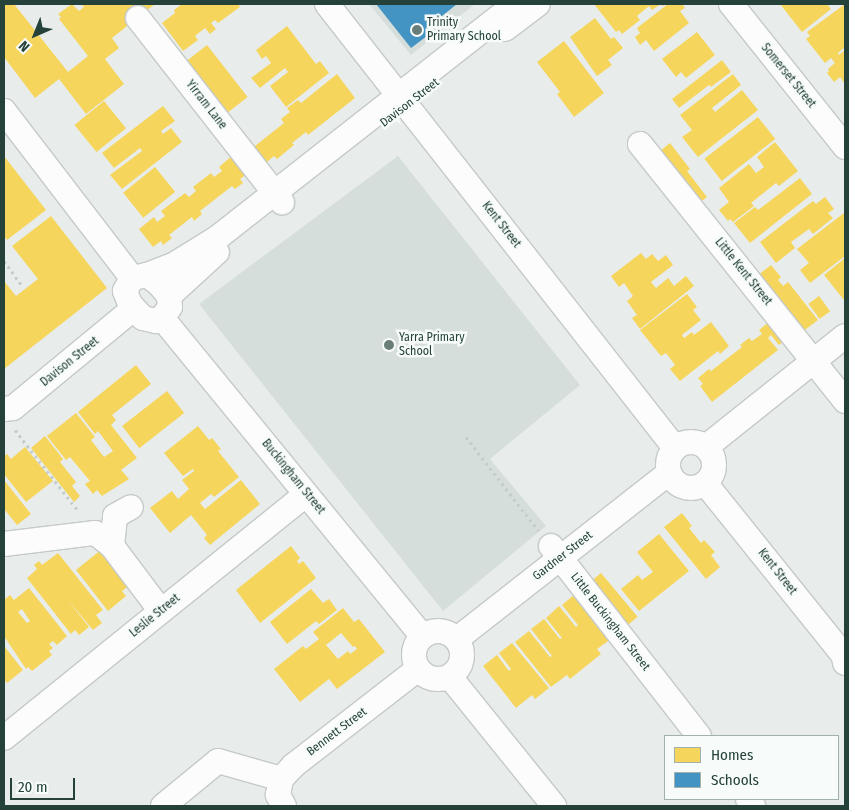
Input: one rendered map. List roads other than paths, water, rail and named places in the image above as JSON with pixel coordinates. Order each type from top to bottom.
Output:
[{"type":"street","name":"Kent Street","points":[[327,4],[675,448]]},
{"type":"street","name":"Davison Street","points":[[403,100],[515,4]]},
{"type":"street","name":"Davison Street","points":[[140,277],[194,254],[278,197],[403,100],[538,4]]},
{"type":"street","name":"Somerset Street","points":[[731,4],[845,147]]},
{"type":"street","name":"Yirram Lane","points":[[138,18],[278,197]]},
{"type":"street","points":[[4,112],[140,277],[159,284],[166,307],[149,321],[133,309],[125,291],[140,277]]},
{"type":"street","name":"Little Kent Street","points":[[640,144],[845,401]]},
{"type":"street","name":"Davison Street","points":[[166,307],[223,247],[278,197]]},
{"type":"street","name":"Buckingham Street","points":[[166,307],[306,494],[422,636]]},
{"type":"street","name":"Davison Street","points":[[9,411],[133,309]]},
{"type":"street","points":[[706,447],[845,336]]},
{"type":"street","points":[[687,442],[694,442],[706,447],[710,452],[714,466],[713,472],[705,484],[692,488],[678,484],[669,473],[668,460],[675,448],[687,442]]},
{"type":"street","name":"Gardner Street","points":[[457,639],[556,552],[669,473]]},
{"type":"street","name":"Kent Street","points":[[705,484],[844,656],[845,663]]},
{"type":"street","name":"Leslie Street","points":[[4,738],[306,494]]},
{"type":"street","points":[[104,539],[115,516],[131,506]]},
{"type":"street","points":[[104,539],[161,611]]},
{"type":"street","points":[[4,544],[104,539]]},
{"type":"street","name":"Little Buckingham Street","points":[[556,552],[698,735]]},
{"type":"street","points":[[444,631],[457,639],[461,645],[462,660],[460,667],[450,677],[443,679],[429,678],[418,669],[414,662],[414,648],[422,636],[429,632],[444,631]]},
{"type":"street","name":"Bennett Street","points":[[281,779],[293,766],[418,669]]},
{"type":"street","points":[[450,677],[554,806]]},
{"type":"street","points":[[163,806],[218,761],[281,779],[278,795],[284,806]]},
{"type":"place","name":"Trinity Primary School","points":[[417,30]]},
{"type":"place","name":"Yarra Primary School","points":[[389,345]]}]
